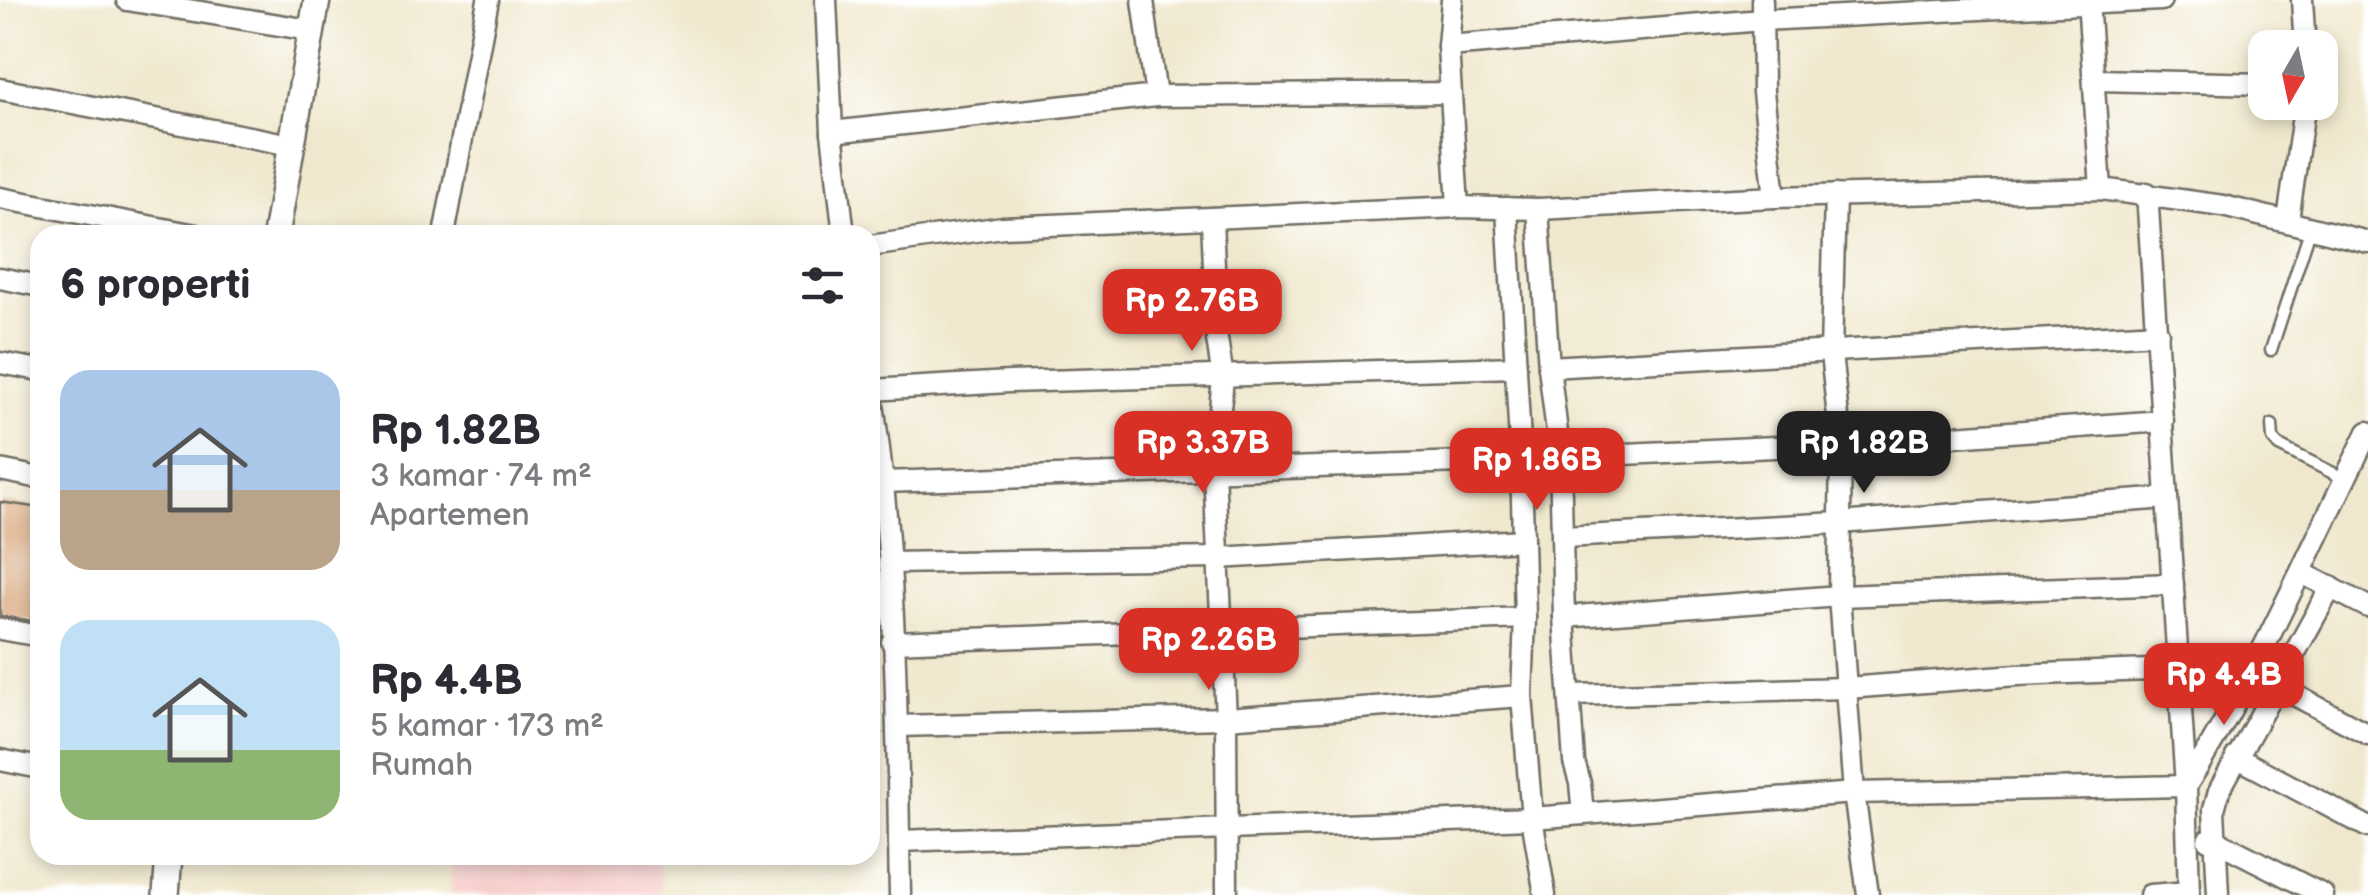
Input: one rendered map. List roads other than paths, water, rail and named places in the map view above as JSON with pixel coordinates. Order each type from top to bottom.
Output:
[{"type":"street","points":[[127,0],[310,30]]},
{"type":"street","points":[[278,225],[317,0]]},
{"type":"street","points":[[446,225],[488,0]]},
{"type":"street","points":[[826,0],[832,132],[843,225]]},
{"type":"street","points":[[1143,0],[1156,96]]},
{"type":"street","points":[[1452,0],[1448,46],[1458,207]]},
{"type":"street","points":[[1448,46],[1762,10],[2161,0]]},
{"type":"street","points":[[2302,0],[2304,30]]},
{"type":"street","points":[[2088,2],[2101,189]]},
{"type":"street","points":[[1762,10],[1763,92],[1775,197]]},
{"type":"street","points":[[2096,80],[2248,84]]},
{"type":"street","points":[[0,89],[291,145]]},
{"type":"street","points":[[832,132],[1156,96],[1450,93]]},
{"type":"street","points":[[2288,220],[2302,120]]},
{"type":"street","points":[[880,245],[1004,227],[1458,207],[1538,210],[1775,197],[2101,189],[2148,193],[2288,220],[2368,242]]},
{"type":"street","points":[[2148,193],[2186,786],[2189,894],[2150,895]]},
{"type":"street","points":[[1836,195],[1831,354],[1840,444],[1839,596],[1854,793],[1868,895]]},
{"type":"street","points":[[1,205],[131,225]]},
{"type":"street","points":[[1507,208],[1521,460],[1525,618],[1522,696],[1532,818],[1545,895]]},
{"type":"street","points":[[1538,210],[1548,367],[1560,456],[1564,617],[1574,762],[1582,814]]},
{"type":"street","points":[[1212,218],[1217,338],[1223,378],[1214,471],[1226,718],[1227,895]]},
{"type":"street","points":[[0,278],[30,284]]},
{"type":"street","points":[[1548,367],[2158,334]]},
{"type":"street","points":[[0,363],[30,368]]},
{"type":"street","points":[[880,387],[1516,367]]},
{"type":"street","points":[[1560,456],[1840,444],[2163,421]]},
{"type":"street","points":[[2186,786],[2212,745],[2302,572],[2368,432]]},
{"type":"street","points":[[880,460],[898,726],[900,895]]},
{"type":"street","points":[[883,482],[1521,460]]},
{"type":"street","points":[[0,470],[30,476]]},
{"type":"street","points":[[1564,538],[1839,523],[2167,498]]},
{"type":"street","points":[[888,564],[1218,558],[1523,540]]},
{"type":"street","points":[[2302,572],[2368,607]]},
{"type":"street","points":[[1564,617],[1839,596],[2173,584]]},
{"type":"street","points":[[2218,895],[2214,810],[2219,791],[2332,588]]},
{"type":"street","points":[[892,642],[1525,618]]},
{"type":"street","points":[[0,629],[30,634]]},
{"type":"street","points":[[1570,695],[1848,688],[2017,675],[2178,669]]},
{"type":"street","points":[[2276,686],[2368,734]]},
{"type":"street","points":[[898,726],[1226,718],[1522,696]]},
{"type":"street","points":[[2236,758],[2368,827]]},
{"type":"street","points":[[0,760],[30,766]]},
{"type":"street","points":[[898,842],[1532,818],[1854,793],[2186,786]]},
{"type":"street","points":[[2188,839],[2216,840],[2323,895]]},
{"type":"street","points":[[166,895],[168,865]]},
{"type":"lane","points":[[2271,350],[2311,226]]},
{"type":"lane","points":[[2272,424],[2278,446],[2345,479]]}]
